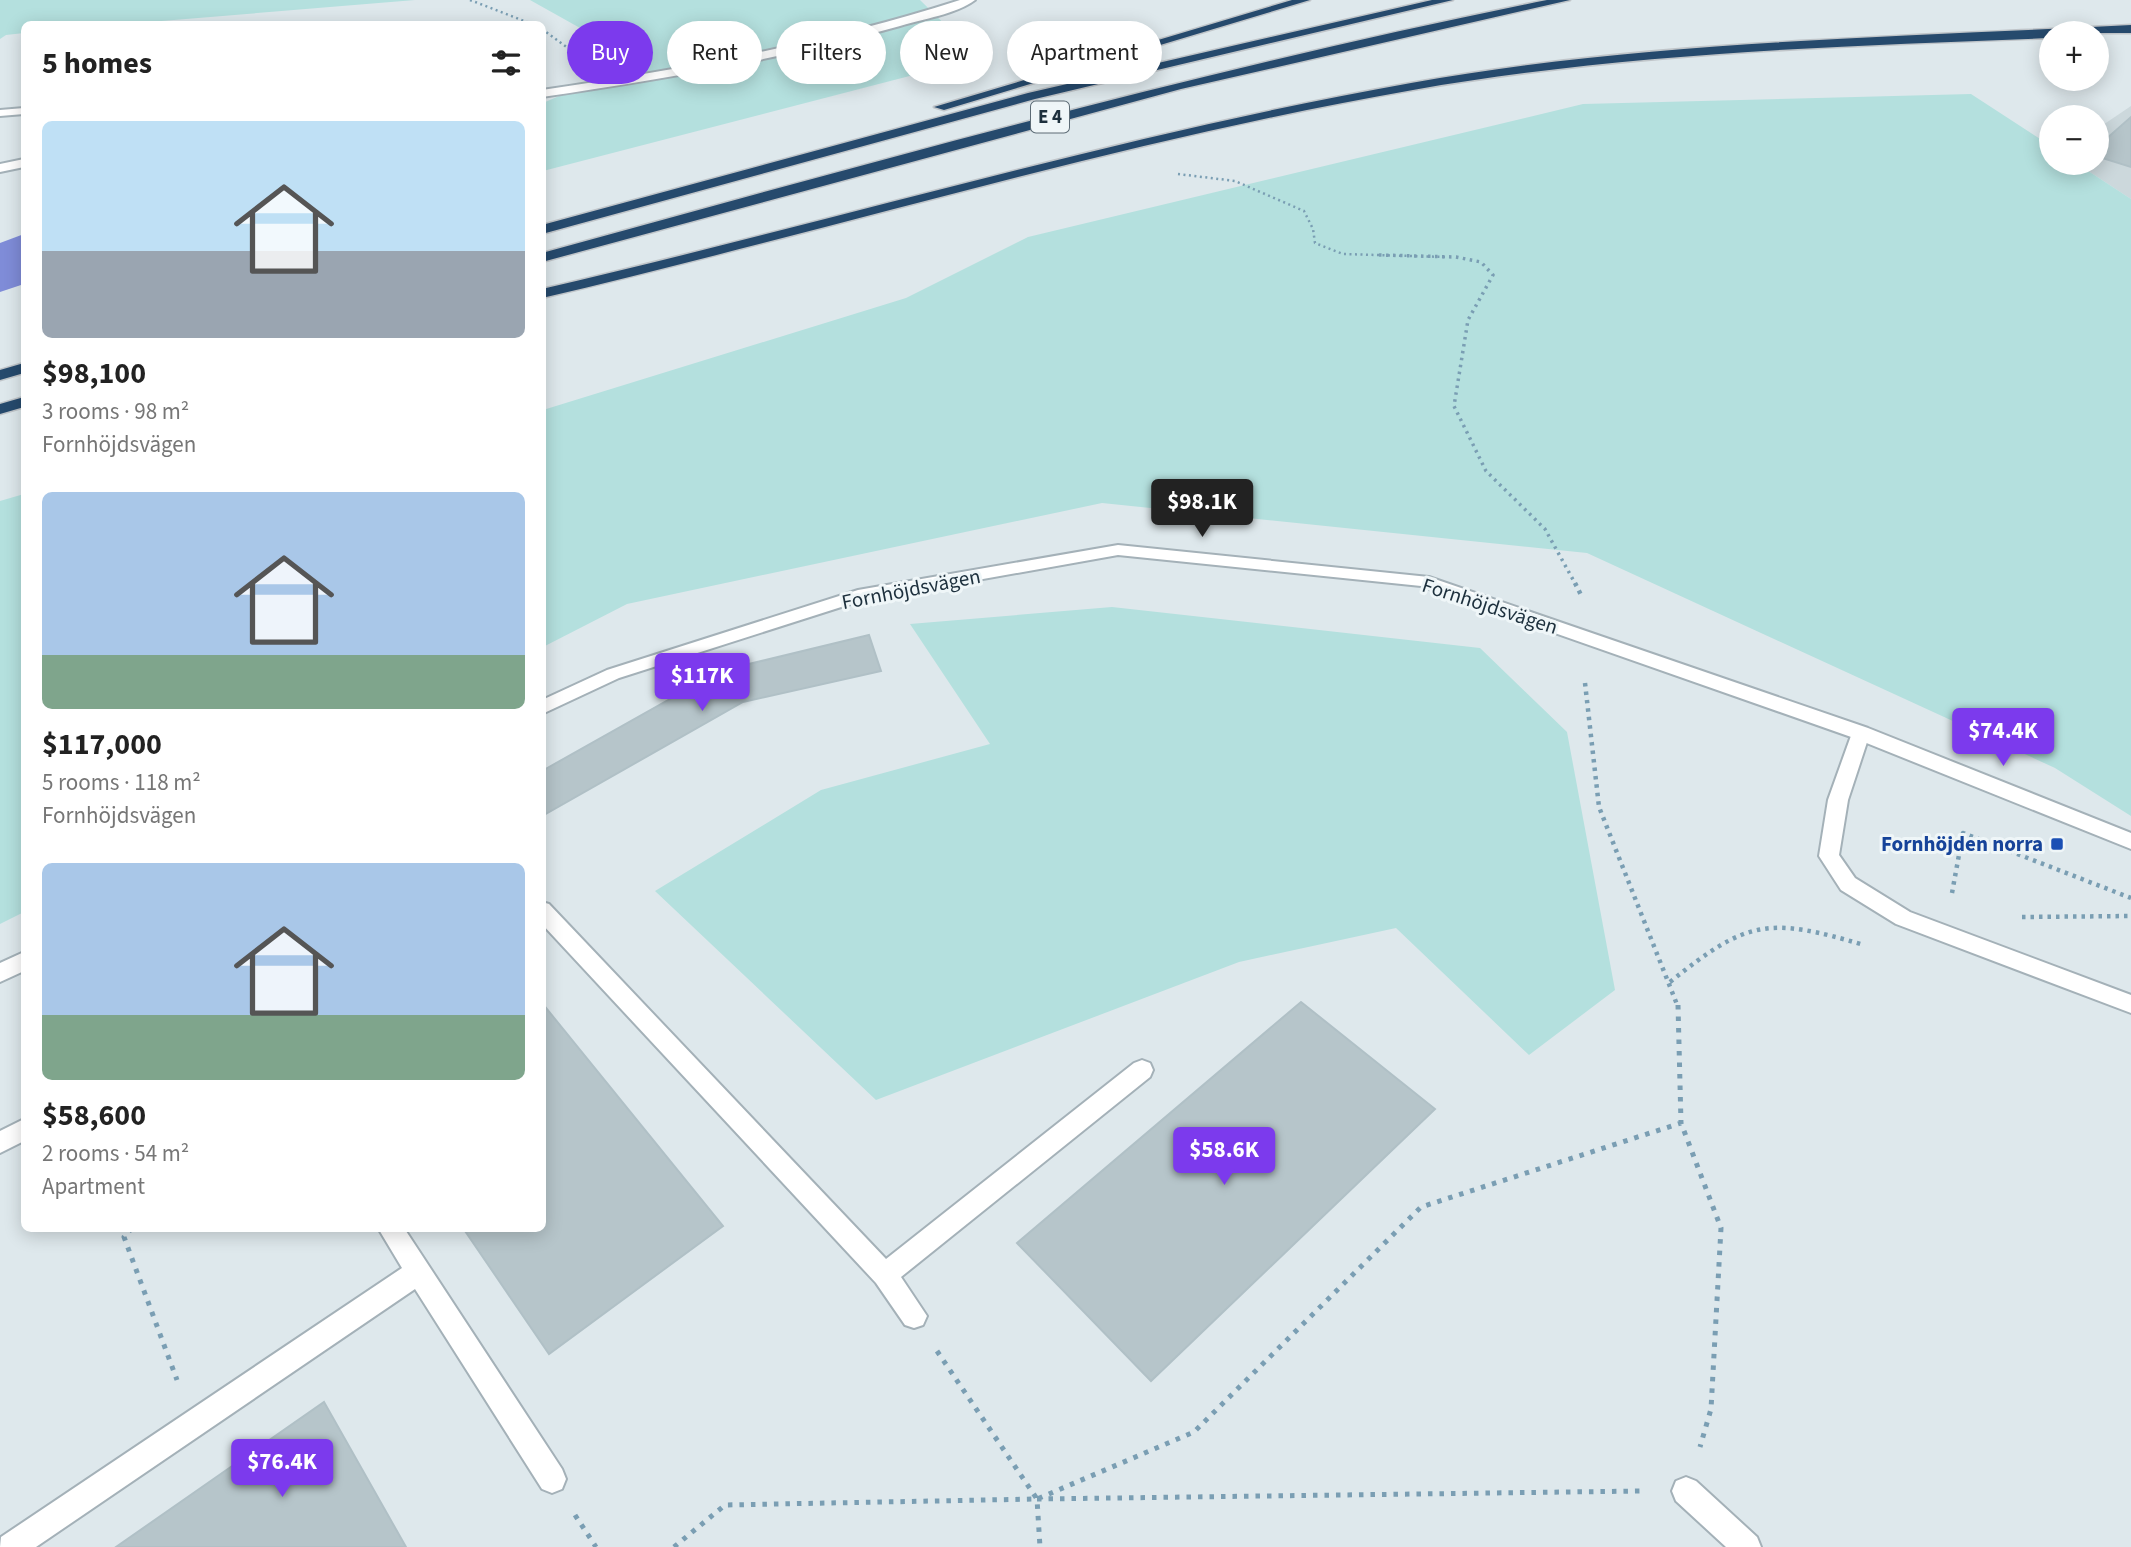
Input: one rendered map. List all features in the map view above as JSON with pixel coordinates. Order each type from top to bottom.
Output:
[{"type":"highway","points":[[574,222],[1018,83],[1304,0]]},
{"type":"highway","name":"E 4","points":[[546,229],[1032,96],[1447,0]]},
{"type":"highway","name":"E 4","points":[[546,257],[1072,111],[1334,47],[1564,0]]},
{"type":"highway","points":[[2109,30],[2131,29]]},
{"type":"highway","points":[[546,293],[1220,125],[1414,86],[1619,60],[1758,47],[2039,34]]},
{"type":"highway","points":[[0,375],[21,369]]},
{"type":"highway","points":[[0,411],[21,403]]},
{"type":"highway","points":[[0,411],[21,408]]},
{"type":"street","points":[[546,93],[740,61],[867,31],[970,0]]},
{"type":"street","points":[[0,113],[21,111]]},
{"type":"street","points":[[0,168],[21,164]]},
{"type":"street","name":"Fornhöjdsvägen","points":[[546,706],[613,674],[858,596],[1118,550],[1423,582],[1861,733],[2131,841]]},
{"type":"street","points":[[1861,733],[1838,800],[1829,856],[1848,884],[1903,918],[2131,1004]]},
{"type":"street","points":[[546,914],[885,1275],[914,1316]]},
{"type":"street","points":[[0,973],[21,966]]},
{"type":"street","points":[[885,1275],[1142,1070]]},
{"type":"street","points":[[0,1143],[21,1131]]},
{"type":"street","points":[[393,1232],[552,1479]]},
{"type":"street","points":[[11,1547],[418,1272]]},
{"type":"street","points":[[1686,1491],[1747,1547]]},
{"type":"path","points":[[470,0],[524,21]]},
{"type":"path","points":[[1175,173],[1234,181],[1284,201],[1304,211],[1313,229],[1315,243],[1343,254],[1456,257],[1481,262],[1493,275],[1468,320],[1454,406],[1486,471],[1545,529],[1586,605]]},
{"type":"path","points":[[674,1547],[725,1505],[1686,1491],[1711,1409],[1721,1228],[1681,1123],[1680,1011],[1599,807],[1585,683]]},
{"type":"path","points":[[1950,906],[1963,833],[2131,898]]},
{"type":"path","points":[[2013,917],[2131,916]]},
{"type":"path","points":[[1670,982],[1711,949],[1759,927],[1829,934],[1877,950]]},
{"type":"path","points":[[1037,1499],[1194,1432],[1422,1207],[1681,1123]]},
{"type":"path","points":[[128,1232],[124,1237],[193,1424]]},
{"type":"path","points":[[914,1316],[1037,1499],[1040,1547]]},
{"type":"shaded area","points":[[2131,106],[2131,199],[2094,175],[2109,175],[2109,121]]},
{"type":"green space","points":[[0,0],[415,0],[161,21],[21,21],[21,33],[6,35],[0,39]]},
{"type":"green space","points":[[530,0],[920,0],[941,21],[900,21],[900,78],[886,82],[886,21],[776,21],[776,84],[879,84],[546,170],[546,102],[586,84],[653,84],[653,21],[568,21]]},
{"type":"green space","points":[[1971,94],[2039,138],[2039,175],[2094,175],[2131,199],[2131,816],[2055,768],[1587,553],[1102,503],[627,604],[546,645],[546,409],[906,298],[1028,237],[1583,104]]},
{"type":"green space","points":[[21,495],[21,914],[0,924],[0,501]]},
{"type":"green space","points":[[1112,607],[1480,648],[1567,732],[1615,990],[1529,1055],[1396,928],[1239,962],[876,1100],[655,891],[821,790],[990,744],[910,624]]},
{"type":"water","points":[[21,235],[21,285],[0,292],[0,243]]},
{"type":"building","points":[[2131,117],[2131,167],[2109,160],[2109,136]]},
{"type":"building","points":[[869,635],[881,671],[743,702],[546,814],[546,769],[720,671]]},
{"type":"building","points":[[1301,1002],[1435,1109],[1151,1381],[1017,1243]]},
{"type":"building","points":[[546,1008],[723,1226],[549,1354],[466,1232],[546,1232]]},
{"type":"building","points":[[324,1402],[406,1547],[116,1547]]},
{"type":"place","name":"Fornhöjden norra","points":[[2057,844]]}]
